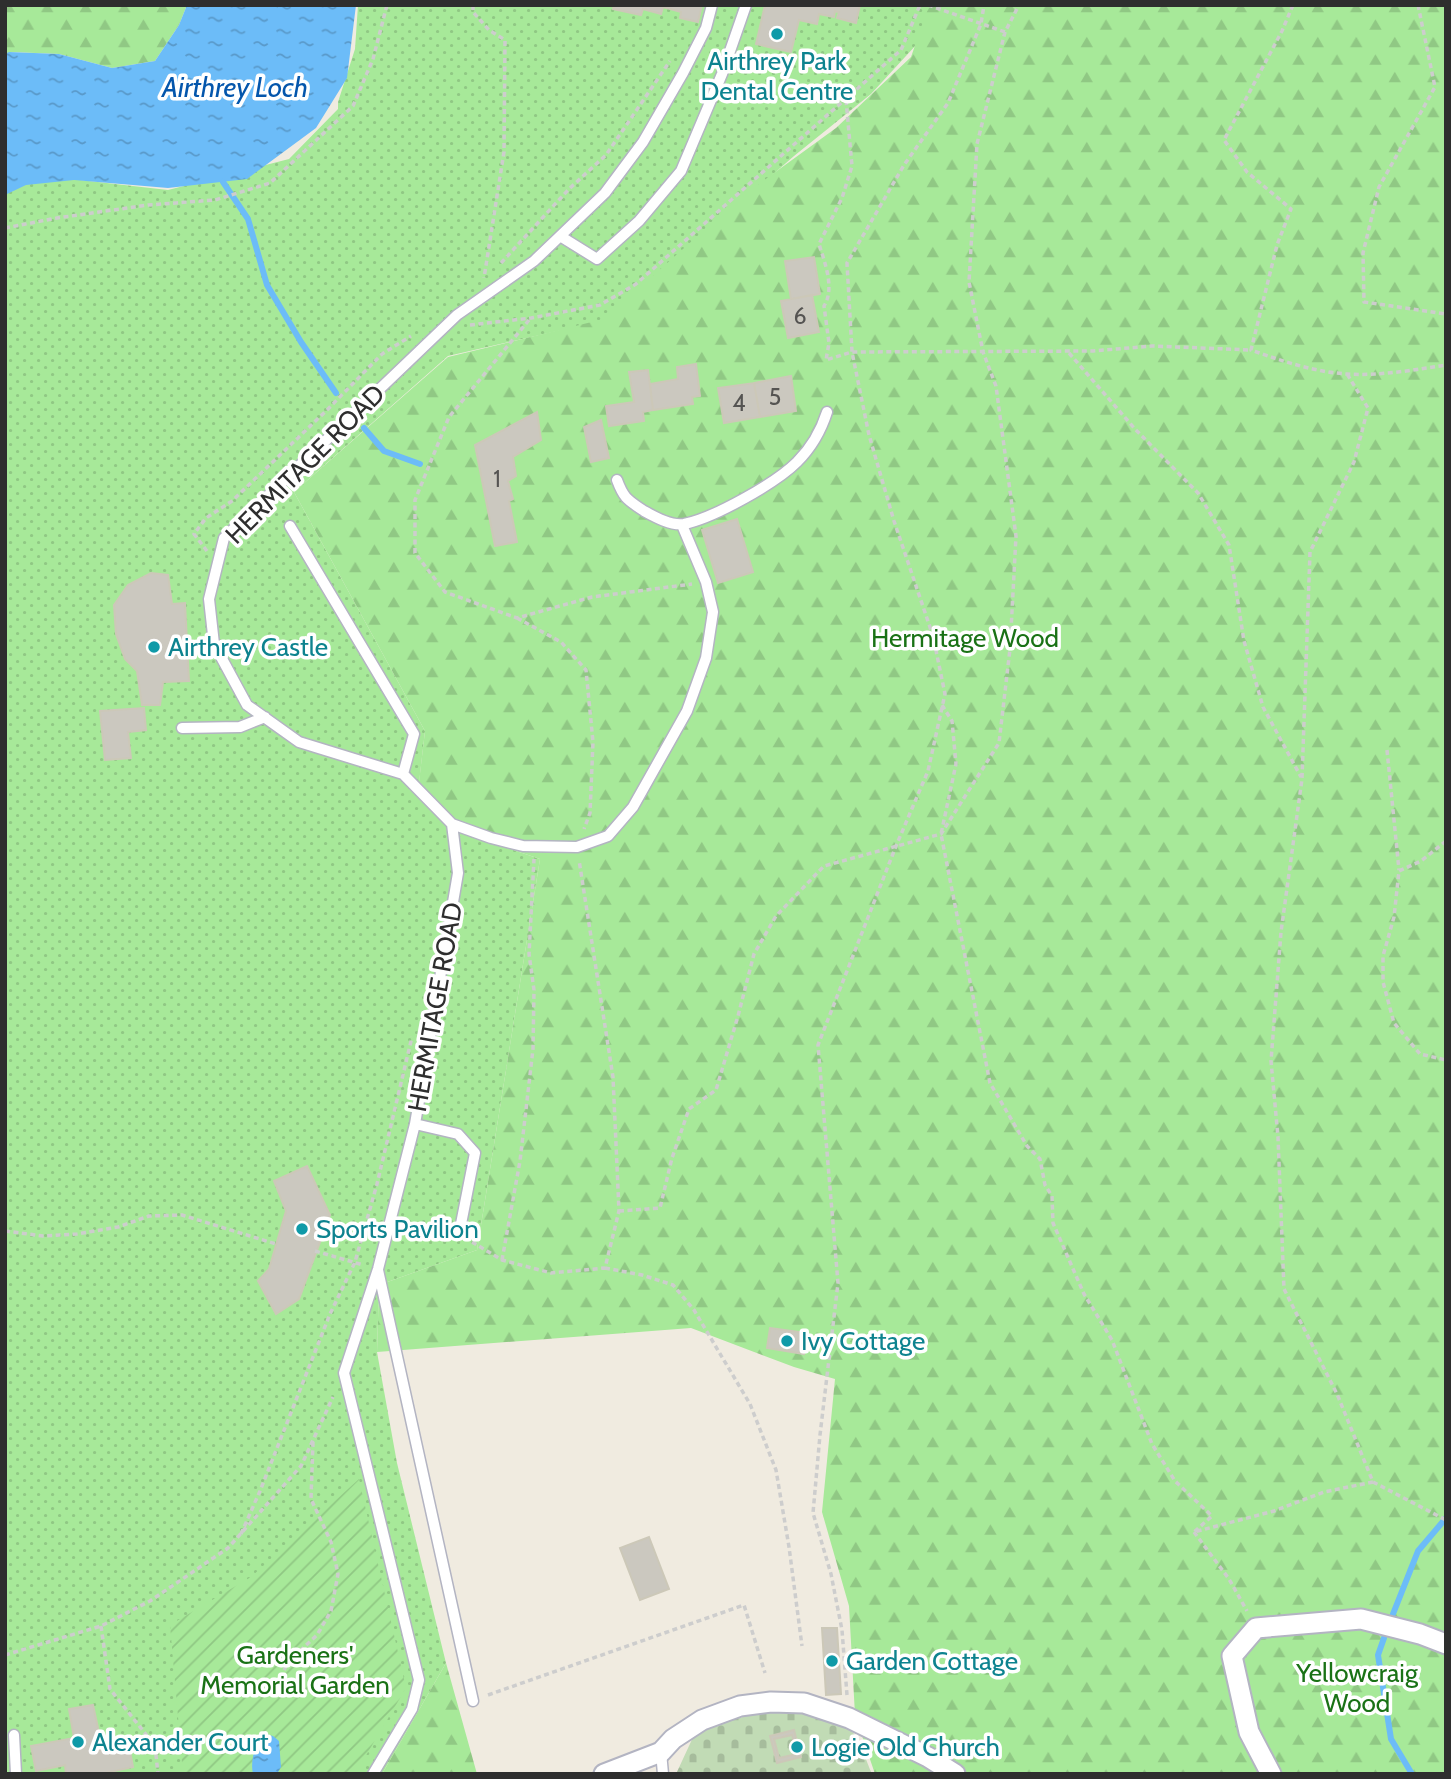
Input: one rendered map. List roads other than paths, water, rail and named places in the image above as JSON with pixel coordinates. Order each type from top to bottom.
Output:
[{"type":"street","points":[[1271,1774],[1250,1732],[1232,1656],[1256,1628],[1361,1619],[1420,1634],[1446,1644]]},
{"type":"street","points":[[604,1774],[661,1752],[673,1739],[702,1720],[740,1706],[771,1702],[804,1703],[849,1718],[928,1757],[955,1774]]},
{"type":"lane","name":"HERMITAGE ROAD","points":[[373,1774],[412,1709],[419,1680],[344,1373],[378,1269],[415,1124],[458,873],[452,824],[403,774],[299,742],[247,705],[214,644],[209,599],[224,538],[457,315],[534,261],[605,193],[643,142],[706,28],[712,5]]},
{"type":"lane","points":[[560,236],[597,259],[639,221],[681,171],[722,74],[746,5]]},
{"type":"lane","points":[[617,480],[623,497],[657,519],[682,525],[723,510],[753,494],[797,463],[820,433],[827,412]]},
{"type":"lane","points":[[452,824],[523,846],[577,847],[608,836],[633,807],[687,711],[706,658],[713,612],[706,582],[682,525]]},
{"type":"lane","points":[[290,526],[414,734],[403,774]]},
{"type":"lane","points":[[181,728],[240,727],[265,717]]},
{"type":"lane","name":"HERMITAGE ROAD","points":[[415,1124],[458,1134],[475,1153],[459,1234]]},
{"type":"lane","points":[[378,1269],[473,1701]]},
{"type":"lane","points":[[14,1735],[16,1774]]},
{"type":"lane","points":[[661,1752],[663,1774]]},
{"type":"water","name":"Airthrey Loch","points":[[187,5],[356,5],[347,78],[316,128],[247,179],[168,188],[74,180],[26,185],[5,195],[5,54],[59,54],[112,68],[155,61],[179,25]]},
{"type":"water","points":[[265,1734],[279,1741],[281,1767],[277,1774],[253,1774],[252,1764],[259,1737]]},
{"type":"waterway","points":[[223,182],[248,219],[267,285],[336,393]]},
{"type":"waterway","points":[[364,428],[384,451],[420,464]]},
{"type":"waterway","points":[[1393,1614],[1418,1551],[1446,1518]]},
{"type":"waterway","points":[[1384,1638],[1378,1655],[1391,1739],[1412,1774]]},
{"type":"place","name":"Airthrey Park Dental Centre","points":[[777,34]]},
{"type":"place","name":"Airthrey Castle","points":[[154,647]]},
{"type":"place","name":"Sports Pavilion","points":[[302,1229]]},
{"type":"place","name":"Ivy Cottage","points":[[787,1341]]},
{"type":"place","name":"Garden Cottage","points":[[832,1661]]},
{"type":"place","name":"Alexander Court","points":[[78,1742]]},
{"type":"place","name":"Logie Old Church","points":[[797,1747]]},
{"type":"park label","name":"Hermitage Wood","points":[[965,638]]},
{"type":"park label","name":"Gardeners' Memorial Garden","points":[[295,1670]]},
{"type":"park label","name":"Yellowcraig Wood","points":[[1357,1688]]}]
